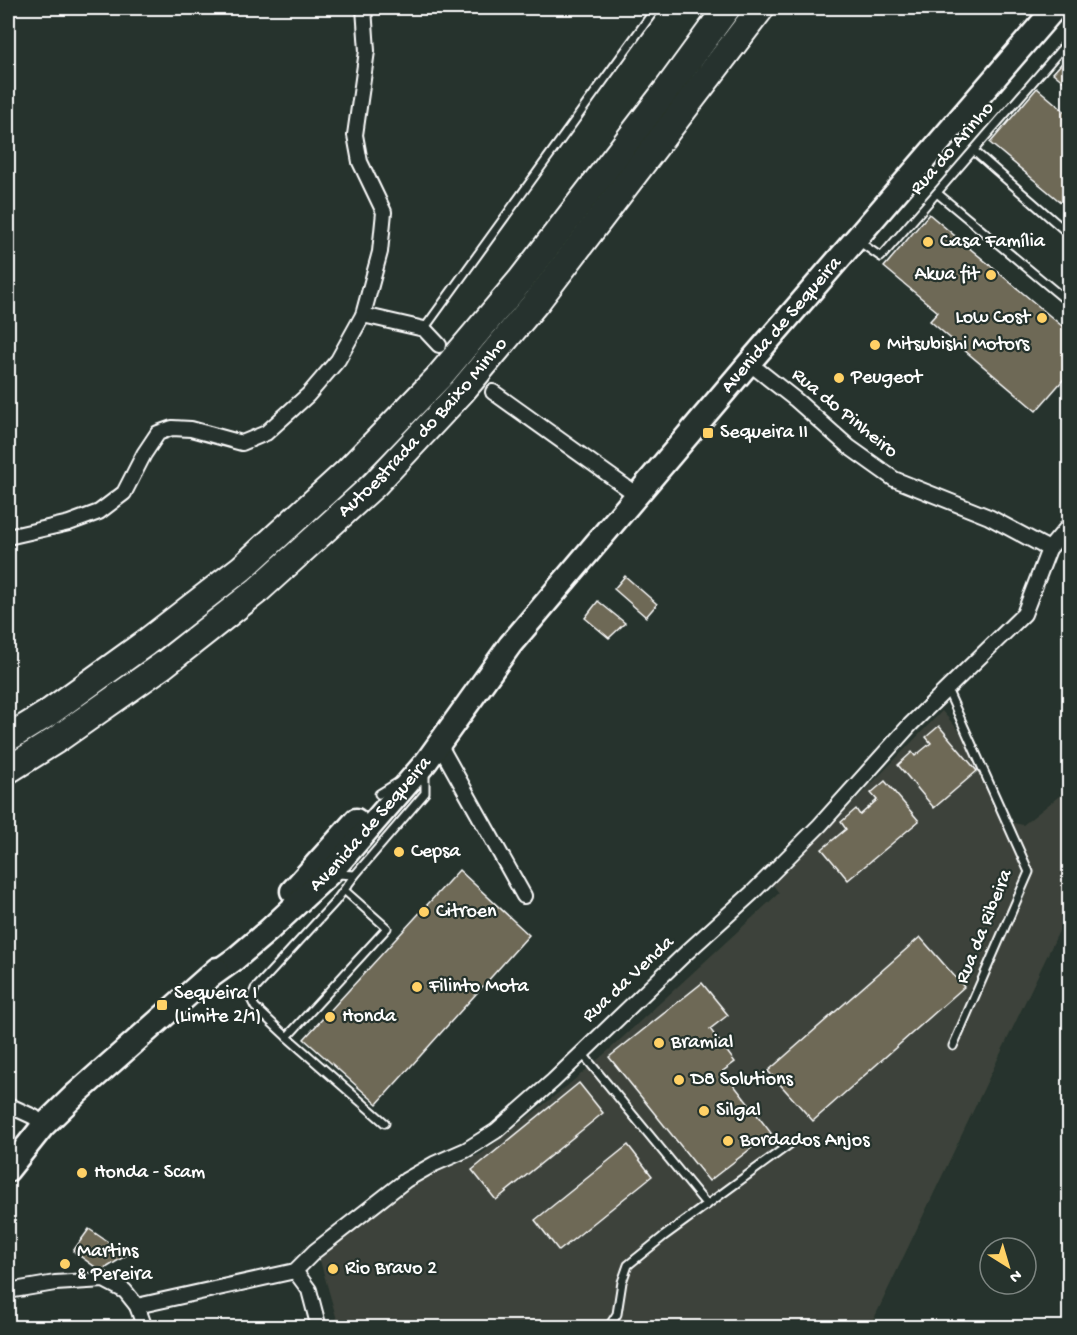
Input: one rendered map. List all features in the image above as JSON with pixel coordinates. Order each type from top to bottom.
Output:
[{"type":"highway","name":"Autoestrada do Baixo Minho","points":[[8,738],[47,714],[144,644],[242,568],[348,471],[438,378],[520,280],[727,8]]},
{"type":"highway","name":"Autoestrada do Baixo Minho","points":[[8,770],[56,740],[163,665],[258,590],[375,484],[461,392],[538,300],[761,8]]},
{"type":"main road","name":"Avenida de Sequeira","points":[[207,979],[269,930],[337,882],[425,767],[510,645],[1055,8]]},
{"type":"main road","name":"Avenida de Sequeira","points":[[8,1170],[43,1126],[77,1093],[207,979],[243,943],[379,794],[478,676],[510,645]]},
{"type":"street","points":[[8,537],[69,523],[99,512],[124,493],[144,454],[158,433],[172,428],[191,429],[242,443],[266,432],[308,395],[338,360],[363,315],[380,252],[384,212],[360,162],[355,135],[367,51],[364,8]]},
{"type":"street","points":[[363,315],[424,329],[439,345]]},
{"type":"street","name":"Rua do Pinheiro","points":[[749,363],[796,400],[849,447],[894,479],[989,517],[1049,549]]},
{"type":"street","points":[[493,392],[637,495]]},
{"type":"street","points":[[1049,549],[1070,524]]},
{"type":"street","name":"Rua da Venda","points":[[295,1271],[315,1251],[406,1180],[466,1150],[496,1131],[553,1081],[581,1052],[752,893],[820,825],[910,725],[1024,614],[1040,579],[1049,549]]},
{"type":"street","points":[[425,767],[524,896]]},
{"type":"street","points":[[8,1105],[34,1117],[43,1126]]},
{"type":"street","points":[[137,1306],[224,1289],[295,1271],[309,1290],[319,1328]]},
{"type":"street","points":[[8,1291],[55,1283],[104,1280],[125,1291],[137,1306],[145,1328]]},
{"type":"lane","points":[[424,329],[656,8]]},
{"type":"lane","name":"Rua do Arinho","points":[[856,239],[881,257],[1070,39]]},
{"type":"lane","points":[[974,151],[1070,235]]},
{"type":"lane","points":[[937,193],[1062,297],[1070,288]]},
{"type":"lane","name":"Rua da Ribeira","points":[[947,689],[1029,872],[953,1046]]},
{"type":"lane","points":[[379,794],[425,767],[425,793],[355,875],[337,882],[255,989],[251,999],[255,1007],[287,1037],[385,1123]]},
{"type":"lane","points":[[287,1037],[387,928],[337,882],[333,856],[348,838],[360,815]]},
{"type":"lane","points":[[337,882],[355,875]]},
{"type":"lane","points":[[581,1052],[707,1205]]},
{"type":"lane","points":[[608,1328],[617,1314],[622,1282],[628,1265],[790,1144]]},
{"type":"shaded area","points":[[942,711],[973,747],[1005,821],[1023,825],[1063,793],[1069,783],[1069,910],[870,1327],[339,1327],[319,1257],[412,1185],[481,1154],[609,1050],[779,893],[773,885]]},
{"type":"building","points":[[1070,54],[1070,87],[1053,73]]},
{"type":"building","points":[[1037,88],[1070,116],[1070,210],[990,143]]},
{"type":"building","points":[[929,214],[1062,326],[1070,317],[1070,372],[1036,411],[930,321],[938,312],[884,267]]},
{"type":"building","points":[[625,576],[657,604],[646,617],[614,589]]},
{"type":"building","points":[[598,601],[625,623],[609,638],[585,618]]},
{"type":"building","points":[[939,726],[977,771],[934,808],[898,765],[912,752],[915,756],[931,743],[926,737]]},
{"type":"building","points":[[885,781],[919,821],[848,880],[822,849],[846,829],[841,822],[856,809],[860,815],[877,800],[871,793]]},
{"type":"building","name":"Filinto Mota","points":[[459,870],[529,935],[377,1104],[304,1039]]},
{"type":"building","points":[[920,937],[964,987],[813,1121],[768,1071]]},
{"type":"building","points":[[702,983],[728,1015],[710,1029],[735,1062],[723,1071],[771,1133],[709,1181],[609,1057]]},
{"type":"building","points":[[579,1083],[603,1113],[496,1200],[472,1170]]},
{"type":"building","points":[[628,1145],[652,1176],[559,1251],[535,1220]]},
{"type":"building","points":[[89,1229],[127,1255],[101,1271],[73,1251]]},
{"type":"place","name":"Casa Família","points":[[928,242]]},
{"type":"place","name":"Akua fit","points":[[991,275]]},
{"type":"place","name":"Low Cost","points":[[1042,318]]},
{"type":"place","name":"Mitsubishi Motors","points":[[875,345]]},
{"type":"place","name":"Peugeot","points":[[839,378]]},
{"type":"place","name":"Sequeira II","points":[[708,433]]},
{"type":"place","name":"Cepsa","points":[[399,852]]},
{"type":"place","name":"Citroen","points":[[424,912]]},
{"type":"place","name":"Filinto Mota","points":[[417,987]]},
{"type":"place","name":"Sequeira I (Limite 2/1)","points":[[162,1005]]},
{"type":"place","name":"Honda","points":[[330,1017]]},
{"type":"place","name":"Bramial","points":[[659,1043]]},
{"type":"place","name":"D8 Solutions","points":[[679,1080]]},
{"type":"place","name":"Silgal","points":[[704,1111]]},
{"type":"place","name":"Bordados Anjos","points":[[728,1141]]},
{"type":"place","name":"Honda - Scam","points":[[82,1173]]},
{"type":"place","name":"Martins & Pereira","points":[[65,1264]]},
{"type":"place","name":"Rio Bravo 2","points":[[333,1269]]}]
